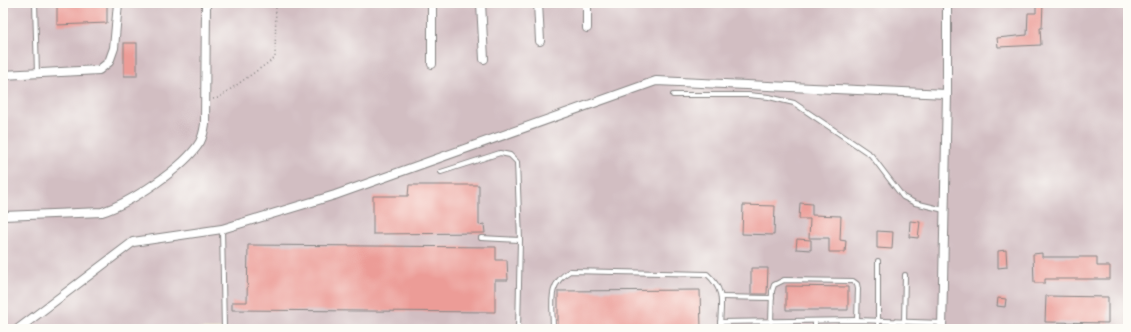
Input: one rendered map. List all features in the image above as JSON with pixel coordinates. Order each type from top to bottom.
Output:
[{"type":"street","points":[[3,75],[92,72],[99,70],[108,62],[114,48],[118,3]]},
{"type":"street","points":[[3,216],[102,212],[115,208],[164,177],[182,163],[199,144],[203,135],[205,124],[206,3]]},
{"type":"street","points":[[432,3],[432,64]]},
{"type":"street","points":[[481,3],[484,59]]},
{"type":"street","points":[[538,3],[540,41]]},
{"type":"street","points":[[587,3],[587,28]]},
{"type":"street","points":[[942,326],[947,94],[947,3]]},
{"type":"street","points":[[18,329],[133,242],[222,229],[335,195],[656,81],[947,94]]},
{"type":"lane","points":[[35,3],[37,74]]},
{"type":"lane","points":[[673,95],[748,95],[769,97],[794,104],[871,155],[903,196],[915,203],[945,210]]},
{"type":"lane","points":[[441,172],[500,153],[510,155],[517,162],[520,240],[518,329]]},
{"type":"lane","points":[[222,229],[224,329]]},
{"type":"lane","points":[[481,238],[520,240]]},
{"type":"lane","points":[[878,261],[878,329]]},
{"type":"lane","points":[[553,329],[552,288],[559,277],[570,271],[707,274],[715,282],[722,297],[720,329]]},
{"type":"lane","points":[[904,322],[905,274]]},
{"type":"lane","points":[[771,322],[774,285],[784,280],[853,281],[857,284],[858,289],[856,320]]},
{"type":"lane","points":[[722,297],[772,298]]},
{"type":"lane","points":[[720,322],[815,322],[856,320],[904,322],[942,326]]},
{"type":"lane","points":[[815,322],[816,329]]},
{"type":"path","points":[[205,100],[218,98],[275,58],[276,3]]},
{"type":"shaded area","points":[[3,3],[1128,3],[1128,329],[3,329]]},
{"type":"building","points":[[57,3],[107,3],[107,23],[57,25]]},
{"type":"building","points":[[1036,3],[1043,3],[1042,28],[1040,28],[1041,45],[998,47],[997,38],[1027,35],[1028,13],[1036,13]]},
{"type":"building","points":[[124,43],[137,43],[137,76],[124,76]]},
{"type":"building","points":[[409,185],[479,185],[479,225],[484,224],[485,233],[373,234],[373,196],[408,196]]},
{"type":"building","points":[[800,203],[812,204],[812,215],[841,216],[840,240],[846,241],[845,252],[829,252],[829,238],[809,238],[810,219],[799,219]]},
{"type":"building","points":[[743,205],[775,206],[774,235],[742,234]]},
{"type":"building","points":[[910,221],[920,222],[918,238],[909,237]]},
{"type":"building","points":[[877,231],[893,232],[892,249],[877,248]]},
{"type":"building","points":[[797,239],[811,240],[811,250],[796,249]]},
{"type":"building","points":[[248,245],[496,247],[496,260],[507,260],[508,280],[495,280],[495,312],[232,310],[232,302],[247,302]]},
{"type":"building","points":[[1006,250],[1007,267],[998,268],[998,251]]},
{"type":"building","points":[[1042,253],[1042,257],[1097,257],[1097,266],[1110,266],[1110,279],[1045,279],[1045,283],[1034,283],[1033,254]]},
{"type":"building","points":[[751,268],[768,268],[767,294],[751,294]]},
{"type":"building","points":[[786,286],[848,287],[848,310],[786,310]]},
{"type":"building","points":[[700,290],[701,329],[558,329],[558,291]]},
{"type":"building","points":[[1046,296],[1108,297],[1108,323],[1045,322]]},
{"type":"building","points":[[998,298],[1006,299],[1005,307],[997,306]]}]
